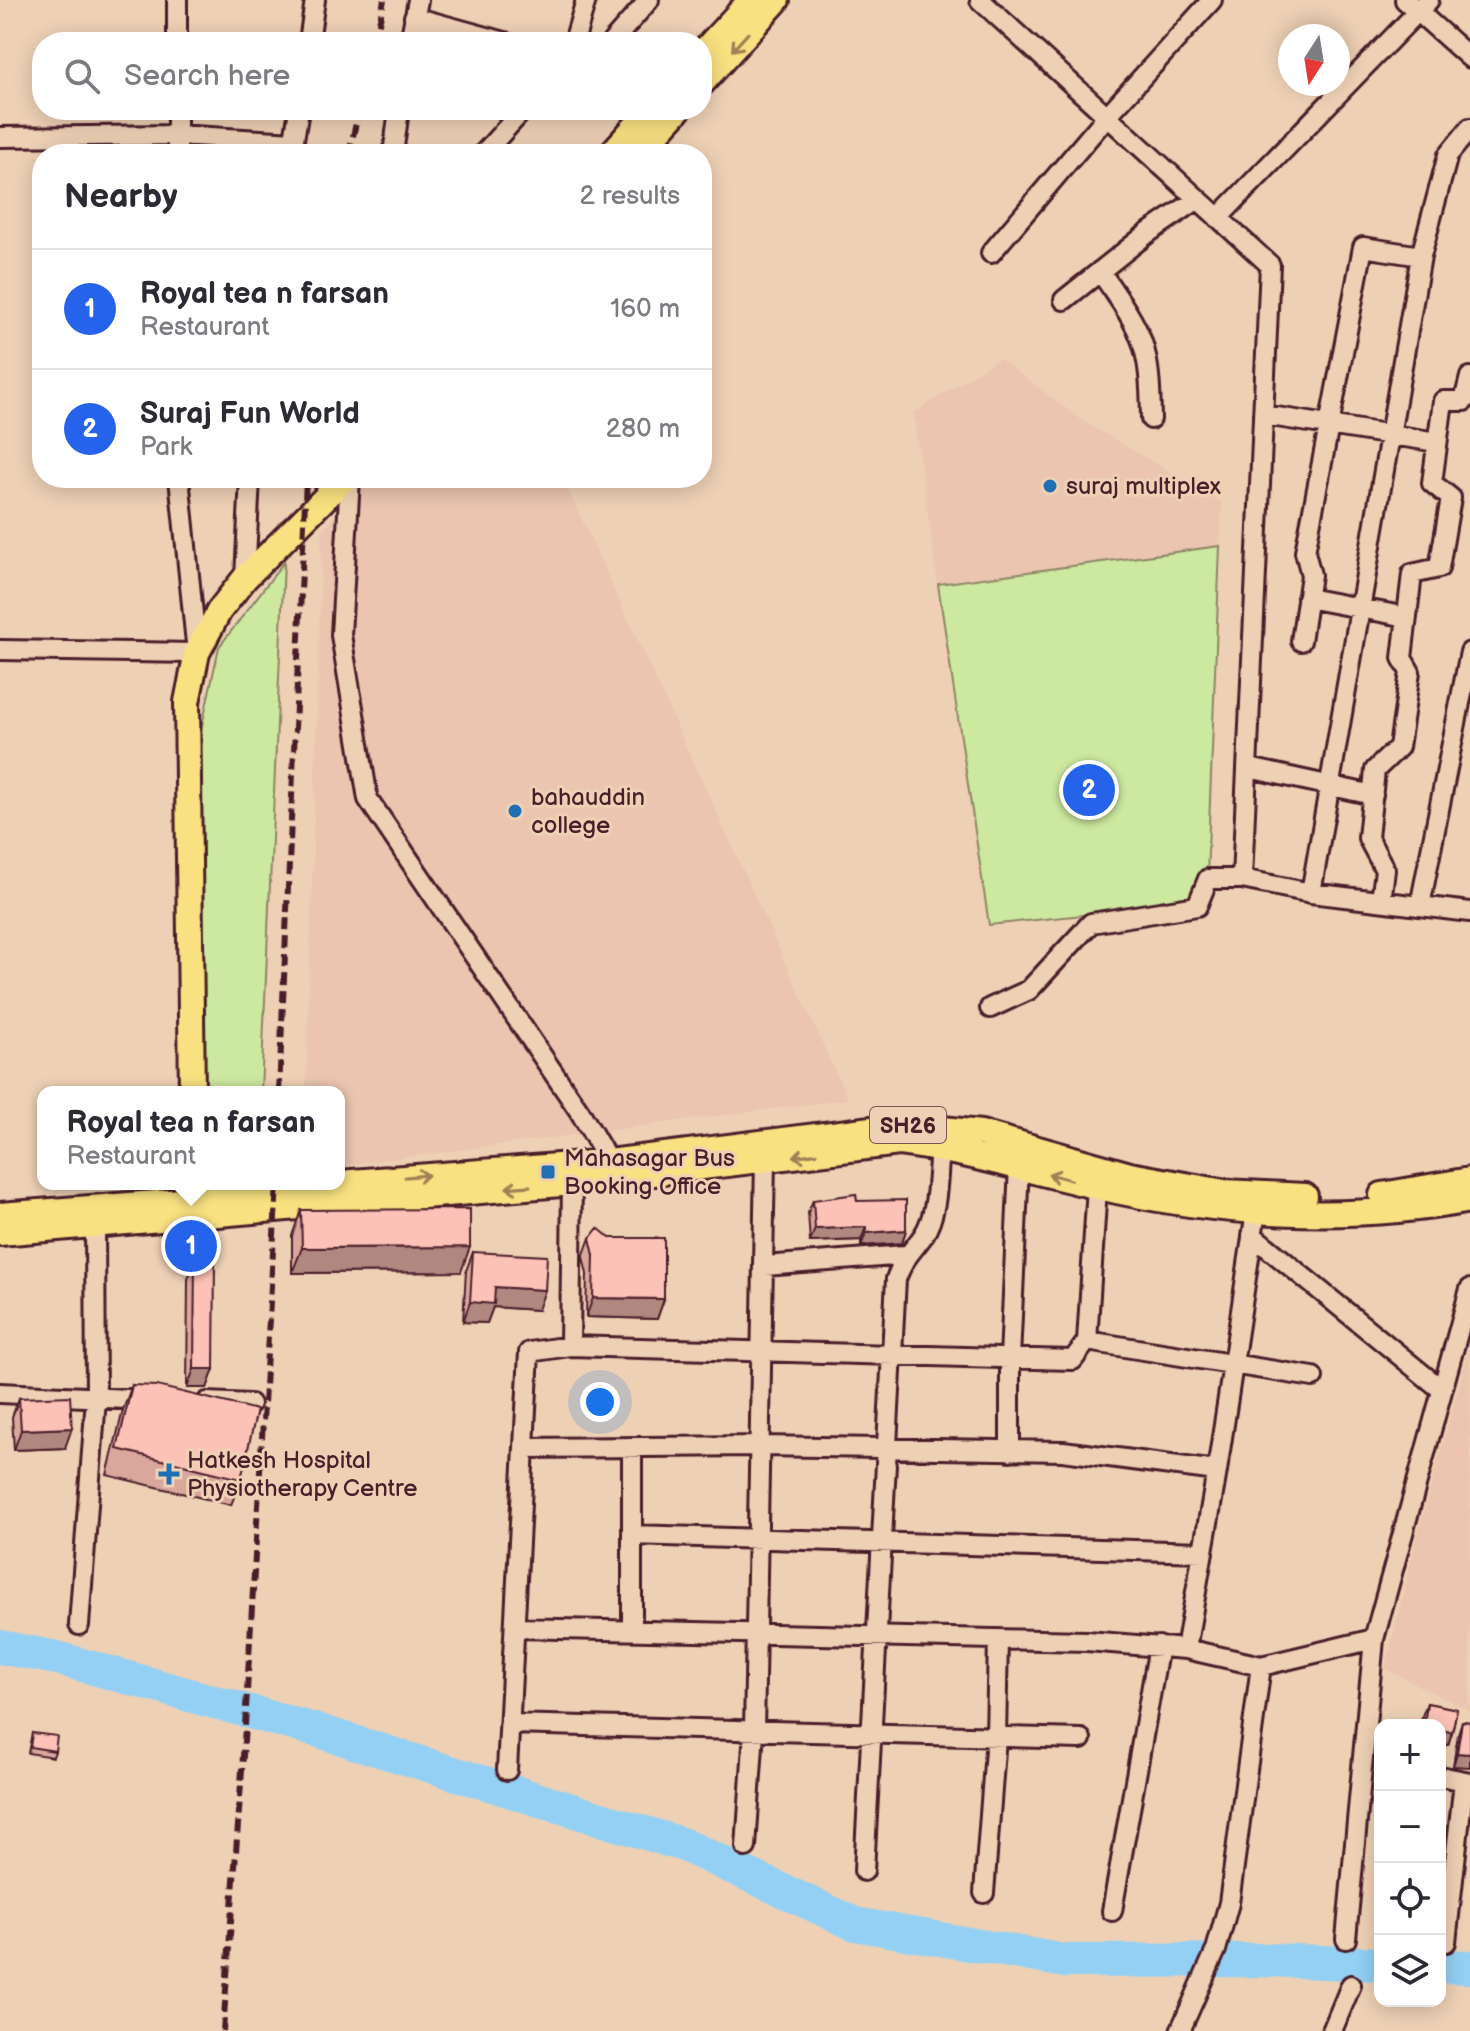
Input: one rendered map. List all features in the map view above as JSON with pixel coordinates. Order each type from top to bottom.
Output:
[{"type":"main road","points":[[712,42],[751,0]]},
{"type":"main road","points":[[712,72],[777,0]]},
{"type":"main road","points":[[621,144],[645,120]]},
{"type":"main road","points":[[641,144],[648,120]]},
{"type":"main road","points":[[192,1086],[187,702],[197,653],[219,611],[245,578],[334,488]]},
{"type":"main road","name":"SH26","points":[[345,1183],[609,1162],[904,1125],[981,1133],[1007,1143],[1130,1175],[1224,1192],[1340,1198],[1407,1193],[1470,1180]]},
{"type":"main road","name":"SH26","points":[[0,1215],[194,1200],[572,1183],[899,1143],[940,1148],[1254,1223],[1431,1207],[1470,1200]]},
{"type":"main road","name":"SH26","points":[[0,1233],[95,1226],[194,1200],[280,1190]]},
{"type":"street","points":[[177,0],[177,32]]},
{"type":"street","points":[[310,32],[315,0]]},
{"type":"street","points":[[577,32],[586,0]]},
{"type":"street","points":[[621,32],[649,0]]},
{"type":"street","points":[[991,253],[1107,116],[1212,0]]},
{"type":"street","points":[[990,3],[1107,116],[1270,265],[1242,879]]},
{"type":"street","points":[[1218,218],[1417,4],[1470,57]]},
{"type":"street","points":[[412,32],[416,9],[478,32]]},
{"type":"street","points":[[0,137],[177,144],[177,120]]},
{"type":"street","points":[[294,144],[297,120]]},
{"type":"street","points":[[394,144],[398,120]]},
{"type":"street","points":[[492,144],[514,120]]},
{"type":"street","points":[[1311,893],[1421,256],[1448,155],[1470,128]]},
{"type":"street","points":[[1064,300],[1198,199]]},
{"type":"street","points":[[1301,641],[1311,575],[1305,552],[1363,247],[1421,256]]},
{"type":"street","points":[[1100,271],[1140,330],[1150,370],[1151,419]]},
{"type":"street","points":[[1381,901],[1385,870],[1368,838],[1375,770],[1399,747],[1410,672],[1402,658],[1412,574],[1439,568],[1451,498],[1432,483],[1443,401],[1464,401],[1470,377]]},
{"type":"street","points":[[1264,415],[1437,442]]},
{"type":"street","points":[[0,650],[197,653],[180,488]]},
{"type":"street","points":[[245,578],[250,488]]},
{"type":"street","points":[[342,488],[341,635],[368,799],[580,1112],[609,1162]]},
{"type":"street","points":[[1307,598],[1407,617]]},
{"type":"street","points":[[1420,906],[1470,652]]},
{"type":"street","points":[[1249,768],[1373,795]]},
{"type":"street","points":[[990,1008],[1029,990],[1091,923],[1197,906],[1208,879],[1242,879],[1311,893],[1470,912]]},
{"type":"street","points":[[1007,1143],[1019,1166],[1010,1358],[1010,1451]]},
{"type":"street","points":[[864,1871],[896,1279],[905,1255],[924,1235],[933,1212],[940,1148]]},
{"type":"street","points":[[746,1847],[754,1731],[765,1161]]},
{"type":"street","points":[[570,1346],[572,1183]]},
{"type":"street","points":[[507,1770],[529,1352],[570,1346],[1073,1360],[1087,1341],[1097,1187]]},
{"type":"street","points":[[1186,1649],[1217,1471],[1254,1223]]},
{"type":"street","points":[[1254,1223],[1442,1390]]},
{"type":"street","points":[[79,1625],[96,1398],[95,1226]]},
{"type":"street","points":[[765,1266],[905,1255]]},
{"type":"street","points":[[1346,1939],[1371,1764],[1374,1639],[1470,1289]]},
{"type":"street","points":[[1087,1341],[1313,1377]]},
{"type":"street","points":[[0,1393],[250,1404]]},
{"type":"street","points":[[524,1448],[761,1446],[1063,1451],[1217,1471]]},
{"type":"street","points":[[632,1447],[632,1630]]},
{"type":"street","points":[[632,1535],[1203,1552]]},
{"type":"street","points":[[515,1628],[998,1639],[1159,1646],[1261,1666],[1374,1639]]},
{"type":"street","points":[[984,1893],[996,1737],[998,1639]]},
{"type":"street","points":[[1112,1911],[1159,1646]]},
{"type":"street","points":[[1180,2031],[1221,1935],[1229,1903],[1261,1666]]},
{"type":"street","points":[[510,1724],[1081,1739]]},
{"type":"street","points":[[1446,1777],[1467,1781],[1446,1942]]},
{"type":"street","points":[[1332,2031],[1351,1985]]},
{"type":"shaded area","points":[[999,358],[1083,421],[1222,502],[1220,546],[938,584],[913,413]]},
{"type":"shaded area","name":"bahauddin college","points":[[362,488],[568,488],[848,1099],[345,1165],[345,1086],[306,1086],[322,530]]},
{"type":"shaded area","points":[[1470,1346],[1470,1711],[1385,1669],[1417,1535]]},
{"type":"green space","points":[[1220,546],[1206,902],[989,925],[938,584]]},
{"type":"green space","points":[[284,562],[261,1086],[205,1086],[199,739],[219,647]]},
{"type":"building","points":[[856,1194],[857,1201],[906,1200],[906,1230],[866,1233],[866,1227],[815,1229],[813,1200]]},
{"type":"building","points":[[470,1209],[470,1247],[302,1248],[301,1210]]},
{"type":"building","points":[[598,1228],[610,1238],[664,1238],[664,1299],[593,1298],[594,1255],[590,1238]]},
{"type":"building","points":[[473,1252],[547,1256],[545,1290],[495,1287],[494,1304],[470,1302]]},
{"type":"building","points":[[195,1259],[215,1259],[214,1369],[194,1369]]},
{"type":"building","points":[[132,1385],[157,1386],[257,1410],[241,1479],[117,1449]]},
{"type":"building","points":[[70,1396],[72,1428],[21,1430],[19,1398]]},
{"type":"building","points":[[1427,1703],[1457,1709],[1452,1732],[1446,1731],[1446,1719],[1425,1719]]},
{"type":"building","points":[[1462,1721],[1470,1722],[1470,1754],[1457,1753]]},
{"type":"building","points":[[32,1733],[57,1736],[55,1751],[30,1747]]},
{"type":"waterway","points":[[0,1647],[57,1658],[322,1732],[684,1845],[855,1924],[1065,1961],[1266,1960],[1374,1964]]},
{"type":"waterway","points":[[1446,1966],[1470,1967]]},
{"type":"railway","points":[[377,32],[384,0]]},
{"type":"railway","points":[[351,144],[357,120]]},
{"type":"railway","points":[[279,1086],[306,488]]},
{"type":"railway","points":[[223,2031],[244,1742],[277,1190]]},
{"type":"place","name":"suraj multiplex","points":[[1050,486]]},
{"type":"place","name":"Suraj Fun World","points":[[1089,790]]},
{"type":"place","name":"bahauddin college","points":[[515,811]]},
{"type":"place","name":"Mahasagar Bus Booking Office","points":[[548,1172]]},
{"type":"place","name":"Royal tea n farsan","points":[[191,1246]]},
{"type":"place","name":"Hatkesh Hospital Physiotherapy Centre","points":[[169,1474]]}]
